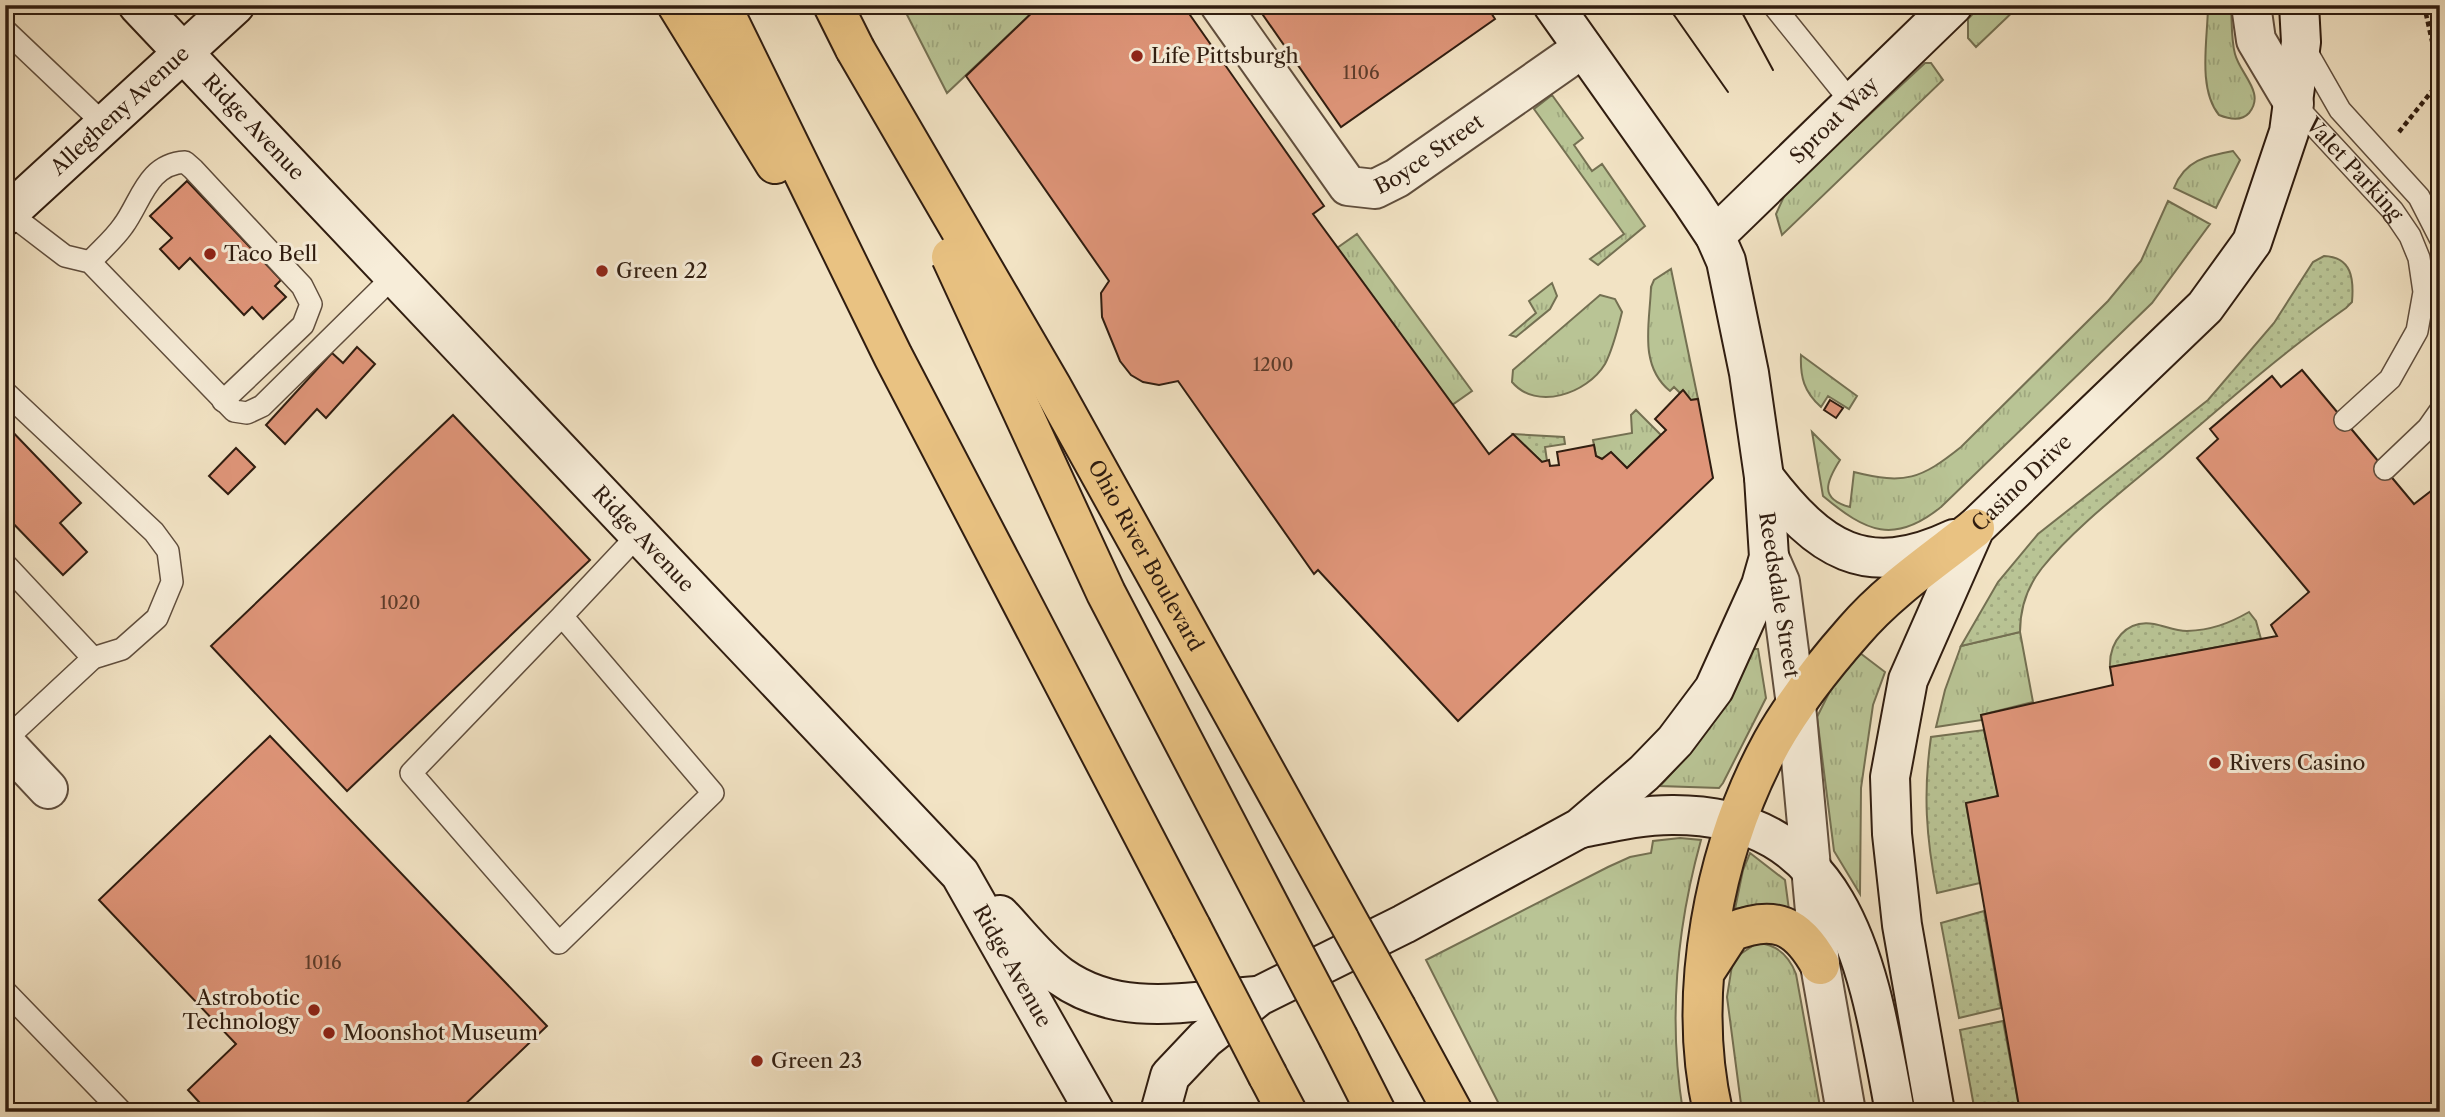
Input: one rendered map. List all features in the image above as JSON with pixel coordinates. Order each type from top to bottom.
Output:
[{"type":"highway","points":[[677,5],[893,356]]},
{"type":"highway","points":[[722,5],[893,356],[1287,1112]]},
{"type":"highway","name":"Ohio River Boulevard","points":[[833,5],[855,48],[1058,399],[1453,1112]]},
{"type":"highway","points":[[855,48],[1106,593],[1377,1112]]},
{"type":"highway","points":[[1713,1112],[1702,1006],[1723,864],[1737,822],[1773,741],[1796,705],[1854,630],[1890,594],[1975,528]]},
{"type":"highway","points":[[1706,970],[1731,932],[1768,922],[1801,936],[1820,965]]},
{"type":"highway","points":[[1268,1076],[1282,1112]]},
{"type":"main road","name":"Ridge Avenue","points":[[138,5],[960,874],[1095,1112]]},
{"type":"main road","name":"Allegheny Avenue","points":[[7,213],[235,5]]},
{"type":"main road","name":"Boyce Street","points":[[1220,5],[1348,186],[1375,189],[1397,178],[1583,48]]},
{"type":"main road","name":"Reedsdale Street","points":[[1553,5],[1715,236],[1734,287],[1763,477],[1769,557],[1780,582],[1796,705],[1820,965],[1846,1112]]},
{"type":"main road","name":"Sproat Way","points":[[1715,236],[1953,5]]},
{"type":"main road","points":[[2251,5],[2256,40],[2294,104]]},
{"type":"main road","name":"Casino Drive","points":[[1935,1112],[1895,877],[1890,788],[1899,717],[1908,680],[1975,528],[2205,307],[2252,242],[2280,162],[2294,104],[2300,23]]},
{"type":"main road","points":[[1763,477],[1788,509],[1807,527],[1854,555],[1903,557],[1927,551],[1975,528]]},
{"type":"main road","points":[[1160,1112],[1170,1076],[1205,1039],[1259,996],[1404,923],[1580,828],[1644,773],[1675,741],[1714,689],[1761,585],[1769,557]]},
{"type":"main road","points":[[5,742],[48,789]]},
{"type":"main road","points":[[1580,828],[1670,815],[1737,822],[1785,846],[1810,869],[1842,911],[1867,971],[1895,1112]]},
{"type":"main road","points":[[960,874],[1059,975],[1088,993],[1137,1005],[1259,996]]},
{"type":"lane","points":[[1773,5],[1852,103]]},
{"type":"lane","name":"Valet Parking","points":[[2300,23],[2340,110],[2419,197],[2440,238]]},
{"type":"lane","points":[[5,30],[104,124]]},
{"type":"lane","name":"Valet Parking","points":[[2294,104],[2393,211],[2410,236],[2419,258],[2424,292],[2417,331],[2390,379],[2345,421]]},
{"type":"lane","points":[[90,262],[125,224],[139,195],[159,172],[174,163],[185,162],[193,169],[302,286],[311,304],[303,325],[223,401]]},
{"type":"lane","points":[[7,213],[65,256],[90,262],[234,411],[247,413],[262,406],[394,276]]},
{"type":"lane","points":[[5,392],[154,532],[168,551],[172,582],[157,618],[122,649],[93,658],[5,742]]},
{"type":"lane","points":[[2385,469],[2428,428],[2440,411]]},
{"type":"lane","points":[[562,616],[713,793],[559,943],[411,774],[639,534]]},
{"type":"lane","points":[[5,564],[93,658]]},
{"type":"lane","points":[[5,991],[122,1112]]},
{"type":"path","points":[[2399,133],[2440,79],[2424,5]]},
{"type":"green space","points":[[902,5],[1040,5],[947,93]]},
{"type":"green space","points":[[1981,5],[2020,5],[1976,47],[1968,38],[1968,19]]},
{"type":"green space","points":[[2208,5],[2231,5],[2235,54],[2255,98],[2249,113],[2239,119],[2219,115],[2208,91],[2205,62]]},
{"type":"green space","points":[[1925,63],[1931,63],[1943,80],[1782,235],[1776,214],[1786,192]]},
{"type":"green space","points":[[1552,95],[1583,138],[1574,145],[1592,171],[1602,164],[1645,226],[1598,265],[1590,259],[1624,234],[1534,109]]},
{"type":"green space","points":[[2233,151],[2240,160],[2216,208],[2174,188],[2190,165]]},
{"type":"green space","points":[[2168,201],[2210,224],[2152,303],[1941,507],[1909,526],[1894,530],[1881,529],[1853,518],[1823,496],[1812,432],[1840,460],[1831,476],[1828,489],[1833,499],[1850,507],[1854,472],[1900,478],[1935,466],[1961,447],[2108,301],[2141,261]]},
{"type":"green space","points":[[1357,234],[1472,391],[1452,405],[1337,248]]},
{"type":"green space","points":[[2324,256],[2333,257],[2346,265],[2351,278],[2352,302],[2253,380],[2069,539],[2032,583],[2021,615],[2020,632],[1961,646],[1998,582],[2038,534],[2208,400],[2274,323],[2313,262]]},
{"type":"green space","points":[[1671,269],[1698,399],[1691,400],[1684,391],[1680,393],[1674,387],[1670,391],[1653,369],[1650,356],[1648,328],[1651,287],[1654,280]]},
{"type":"green space","points":[[1552,283],[1557,296],[1550,309],[1516,337],[1510,335],[1536,313],[1529,301]]},
{"type":"green space","points":[[1600,295],[1615,299],[1622,312],[1610,352],[1597,375],[1574,391],[1547,397],[1522,391],[1512,382],[1513,370]]},
{"type":"green space","points":[[1801,355],[1857,396],[1849,409],[1828,396],[1821,407],[1815,401],[1804,384]]},
{"type":"green space","points":[[1636,410],[1661,435],[1627,468],[1611,452],[1602,459],[1596,456],[1593,440],[1632,433],[1631,415]]},
{"type":"green space","points":[[1513,434],[1564,437],[1565,444],[1545,447],[1547,461],[1542,462]]},
{"type":"green space","points":[[2249,612],[2256,621],[2261,639],[2110,667],[2116,641],[2121,634],[2135,625],[2144,623],[2178,630],[2196,630],[2219,626]]},
{"type":"green space","points":[[2020,632],[2033,702],[1981,715],[1982,720],[1936,727],[1945,690],[1961,646]]},
{"type":"green space","points":[[1752,649],[1758,649],[1766,698],[1723,783],[1719,788],[1660,786],[1712,722],[1734,687]]},
{"type":"green space","points":[[1860,653],[1885,672],[1873,705],[1861,788],[1860,894],[1834,851],[1817,717],[1833,685]]},
{"type":"green space","points":[[1984,730],[1998,796],[1966,804],[1980,883],[1937,893],[1927,815],[1931,737]]},
{"type":"green space","points":[[1680,838],[1701,840],[1686,907],[1677,975],[1676,1043],[1683,1112],[1503,1112],[1426,960],[1608,867],[1630,857],[1651,853],[1653,841]]},
{"type":"green space","points":[[1750,853],[1785,880],[1789,910],[1750,906],[1735,909],[1743,870]]},
{"type":"green space","points":[[1984,911],[2001,1008],[1959,1018],[1941,923]]},
{"type":"green space","points":[[1757,943],[1771,946],[1781,952],[1796,974],[1821,1112],[1742,1112],[1727,997],[1733,959]]},
{"type":"green space","points":[[2003,1021],[2020,1112],[1975,1112],[1960,1030]]},
{"type":"building","points":[[1040,5],[1183,5],[1324,206],[1313,214],[1489,454],[1513,434],[1542,462],[1549,460],[1550,466],[1559,465],[1557,452],[1594,445],[1596,456],[1602,459],[1611,452],[1627,468],[1666,430],[1655,419],[1683,390],[1691,400],[1698,399],[1713,478],[1458,721],[1318,570],[1314,574],[1178,381],[1159,385],[1143,382],[1131,375],[1120,361],[1102,317],[1101,293],[1109,281],[966,76]]},
{"type":"building","points":[[1256,5],[1486,5],[1495,19],[1341,127]]},
{"type":"building","name":"Taco Bell","points":[[187,181],[281,280],[275,286],[286,297],[263,319],[252,307],[244,315],[190,258],[179,269],[160,249],[172,238],[150,216]]},
{"type":"building","points":[[357,347],[375,364],[326,418],[317,409],[285,444],[266,425],[332,353],[343,363]]},
{"type":"building","name":"Rivers Casino","points":[[2302,370],[2414,504],[2440,484],[2440,1112],[2020,1112],[1966,803],[1998,796],[1981,715],[2113,685],[2110,667],[2277,636],[2271,625],[2309,592],[2197,458],[2218,439],[2210,429],[2272,376],[2281,387]]},
{"type":"building","points":[[1830,400],[1843,408],[1836,418],[1824,410]]},
{"type":"building","points":[[453,415],[590,560],[347,791],[211,646]]},
{"type":"building","points":[[5,424],[81,503],[60,523],[87,552],[63,575],[5,515]]},
{"type":"building","points":[[236,448],[255,467],[228,494],[209,476]]},
{"type":"building","points":[[270,736],[547,1026],[457,1112],[188,1112],[199,1102],[188,1090],[236,1044],[99,900]]},
{"type":"tram line","points":[[1667,5],[1728,92]]},
{"type":"tram line","points":[[1738,5],[1773,70]]},
{"type":"place","name":"Life Pittsburgh","points":[[1137,56]]},
{"type":"place","name":"Taco Bell","points":[[210,254]]},
{"type":"place","name":"Green 22","points":[[602,271]]},
{"type":"place","name":"Rivers Casino","points":[[2215,763]]},
{"type":"place","name":"Astrobotic Technology","points":[[314,1010]]},
{"type":"place","name":"Moonshot Museum","points":[[329,1033]]},
{"type":"place","name":"Green 23","points":[[757,1061]]}]
